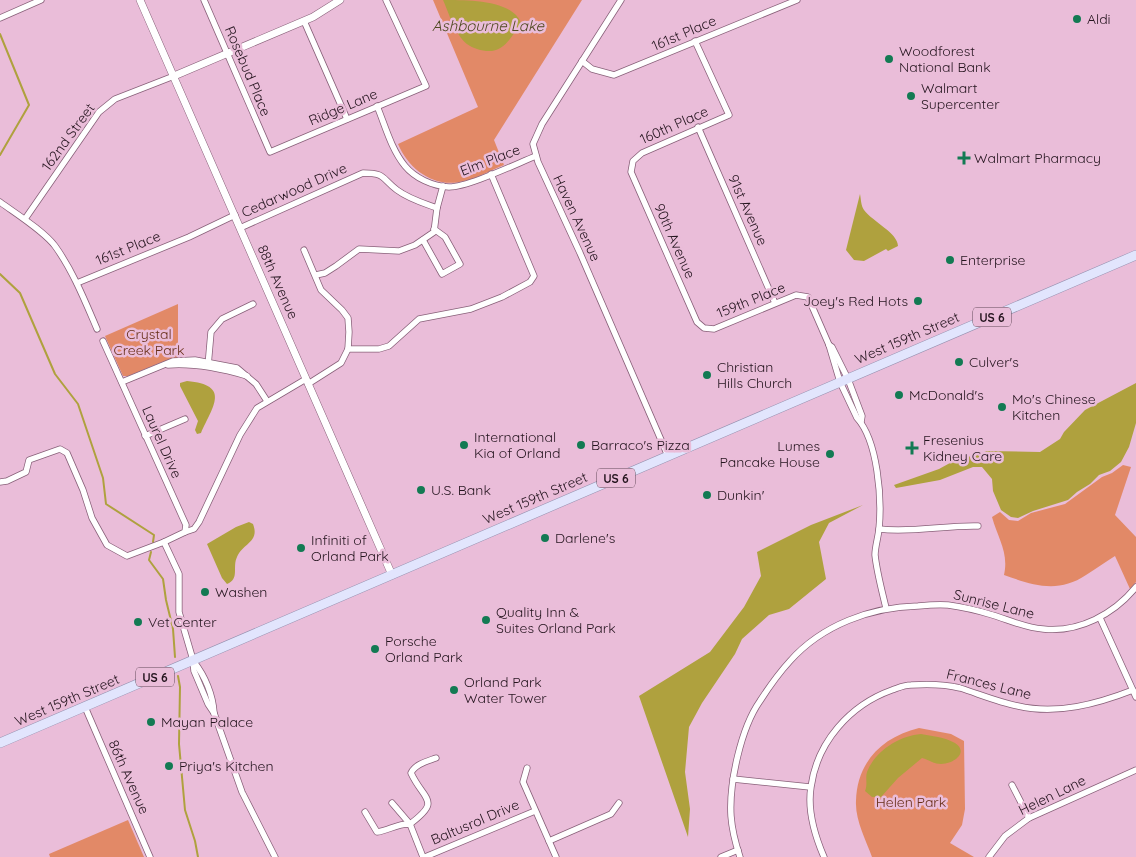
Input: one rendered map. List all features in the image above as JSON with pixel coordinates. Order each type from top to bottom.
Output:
[{"type":"main road","name":"West 159th Street","points":[[0,743],[1136,255]]},
{"type":"street","points":[[0,18],[41,0]]},
{"type":"street","name":"88th Avenue","points":[[140,0],[392,575]]},
{"type":"street","name":"Rosebud Place","points":[[204,0],[270,152]]},
{"type":"street","points":[[174,76],[304,21],[340,0]]},
{"type":"street","name":"Ridge Lane","points":[[270,152],[426,86],[386,0]]},
{"type":"street","name":"Haven Avenue","points":[[621,0],[542,124],[533,144],[536,156],[668,456]]},
{"type":"street","name":"161st Place","points":[[582,61],[592,68],[614,76],[797,0]]},
{"type":"street","points":[[304,21],[347,119]]},
{"type":"street","name":"160th Place","points":[[633,161],[642,152],[729,115],[696,41]]},
{"type":"street","name":"162nd Street","points":[[25,219],[99,112],[115,99],[174,76]]},
{"type":"street","name":"Elm Place","points":[[377,106],[394,147],[404,165],[416,177],[429,183],[449,187],[465,184],[536,156]]},
{"type":"street","name":"91st Avenue","points":[[698,127],[775,303]]},
{"type":"street","name":"90th Avenue","points":[[633,161],[631,172],[696,322],[704,328]]},
{"type":"street","name":"Cedarwood Drive","points":[[240,228],[363,173],[377,173],[396,189],[416,201],[437,208]]},
{"type":"street","points":[[348,349],[379,350],[389,346],[419,319],[471,309],[502,297],[530,282],[534,276],[491,174]]},
{"type":"street","points":[[316,275],[325,273],[359,249],[399,251],[415,245],[434,232],[437,208],[443,186]]},
{"type":"street","points":[[0,202],[25,219],[54,245],[77,283],[97,330]]},
{"type":"street","name":"161st Place","points":[[77,283],[189,237],[234,215]]},
{"type":"street","points":[[422,240],[442,274],[460,264],[445,237],[434,229]]},
{"type":"street","points":[[0,482],[7,481],[26,472],[29,460],[60,449],[67,453],[83,490],[92,518],[107,545],[127,556],[194,529],[240,435],[257,408],[307,381],[327,373],[341,363],[348,349],[348,318],[321,290],[304,250]]},
{"type":"street","name":"159th Place","points":[[704,328],[714,329],[796,296],[808,298],[844,380]]},
{"type":"street","points":[[208,365],[211,332],[222,319],[253,304]]},
{"type":"street","name":"Laurel Drive","points":[[103,341],[186,525],[185,532]]},
{"type":"street","points":[[122,382],[173,361],[184,360],[237,368],[249,377],[263,392],[267,401]]},
{"type":"street","points":[[844,380],[857,418],[861,422],[873,452],[880,500],[879,529],[875,554],[886,608]]},
{"type":"street","points":[[145,436],[185,419]]},
{"type":"street","points":[[879,529],[904,531],[947,526],[978,526]]},
{"type":"street","points":[[164,542],[179,574],[179,612],[193,660],[200,669],[213,702],[214,713],[242,792],[275,857]]},
{"type":"street","name":"Sunrise Lane","points":[[740,857],[731,817],[734,779],[742,742],[752,712],[790,660],[816,639],[853,618],[886,608],[946,605],[975,610],[1044,630],[1072,627],[1100,618],[1123,602],[1136,587]]},
{"type":"street","points":[[1100,618],[1136,697]]},
{"type":"street","name":"Frances Lane","points":[[824,857],[813,825],[810,787],[820,755],[837,728],[853,711],[876,696],[908,685],[937,684],[959,688],[1020,707],[1050,709],[1082,707],[1108,700],[1133,690]]},
{"type":"street","name":"86th Avenue","points":[[84,707],[150,857]]},
{"type":"street","points":[[365,812],[377,832],[382,832],[403,823],[410,824],[425,812],[428,805],[427,798],[415,781],[412,773],[413,769],[436,758]]},
{"type":"street","points":[[527,768],[523,782],[556,857]]},
{"type":"street","name":"Helen Lane","points":[[989,857],[1005,836],[1029,818],[1136,770]]},
{"type":"street","points":[[734,779],[810,787]]},
{"type":"street","points":[[1012,785],[1029,818]]},
{"type":"street","points":[[549,841],[611,814],[619,803]]},
{"type":"street","points":[[392,804],[410,824],[424,857]]},
{"type":"street","name":"Baltusrol Drive","points":[[424,857],[535,811]]},
{"type":"street","points":[[721,857],[738,850]]},
{"type":"green space","points":[[433,0],[582,0],[494,140],[504,165],[474,178],[453,183],[433,180],[424,175],[409,162],[398,144],[478,107]]},
{"type":"green space","name":"Crystal Creek Park","points":[[178,304],[178,358],[162,362],[128,376],[123,376],[105,336]]},
{"type":"green space","points":[[1123,465],[1131,467],[1115,515],[1136,537],[1136,582],[1130,589],[1115,556],[1076,581],[1055,586],[1025,582],[1004,575],[1004,552],[992,517],[1000,512],[1009,520],[1018,521],[1031,513],[1065,504],[1102,477]]},
{"type":"green space","name":"Helen Park","points":[[919,728],[951,734],[964,741],[965,809],[962,825],[950,843],[974,857],[872,857],[859,823],[856,808],[857,787],[861,774],[874,753],[883,745],[906,732]]},
{"type":"green space","points":[[128,820],[144,857],[50,857],[49,854]]},
{"type":"water","name":"Ashbourne Lake","points":[[443,0],[477,1],[499,6],[516,15],[521,23],[504,46],[492,51],[477,49],[467,44],[461,38],[454,27]]},
{"type":"water","points":[[860,194],[864,210],[890,232],[897,241],[898,246],[888,251],[886,249],[864,261],[854,260],[846,250]]},
{"type":"water","points":[[187,381],[201,383],[214,392],[213,406],[201,433],[197,434],[195,430],[198,421],[180,386],[180,383]]},
{"type":"water","points":[[1136,383],[1136,423],[1129,447],[1121,462],[1110,471],[1099,475],[1068,500],[1033,511],[1018,518],[1011,517],[1001,510],[993,491],[992,479],[982,467],[973,467],[940,480],[896,488],[894,485],[939,469],[959,458],[987,451],[1040,452],[1060,439],[1064,432],[1085,410]]},
{"type":"water","points":[[863,505],[829,523],[819,542],[826,579],[789,609],[769,615],[742,639],[735,654],[702,703],[689,727],[685,772],[690,809],[688,837],[639,696],[710,652],[744,607],[761,576],[757,552],[811,525]]},
{"type":"water","points":[[249,522],[253,524],[255,530],[253,539],[237,557],[235,576],[227,584],[222,578],[207,544],[236,527]]},
{"type":"water","points":[[921,734],[942,738],[955,743],[961,750],[960,754],[954,760],[945,764],[934,763],[922,758],[898,778],[881,797],[872,797],[865,791],[867,772],[876,757],[896,741]]},
{"type":"waterway","points":[[0,34],[29,105],[0,155]]},
{"type":"waterway","points":[[0,274],[20,293],[55,374],[78,404],[103,478],[106,504],[154,535],[153,542]]},
{"type":"waterway","points":[[151,552],[149,560],[163,579],[173,629],[175,657]]},
{"type":"waterway","points":[[178,676],[180,687],[179,744],[185,810],[198,857]]},
{"type":"place","name":"Aldi","points":[[1077,19]]},
{"type":"place","name":"Woodforest National Bank","points":[[889,59]]},
{"type":"place","name":"Walmart Supercenter","points":[[911,96]]},
{"type":"place","name":"Walmart Pharmacy","points":[[964,158]]},
{"type":"place","name":"Enterprise","points":[[950,260]]},
{"type":"place","name":"Joey's Red Hots","points":[[918,301]]},
{"type":"place","name":"Culver's","points":[[959,362]]},
{"type":"place","name":"Christian Hills Church","points":[[707,375]]},
{"type":"place","name":"McDonald's","points":[[899,395]]},
{"type":"place","name":"Mo's Chinese Kitchen","points":[[1002,407]]},
{"type":"place","name":"International Kia of Orland","points":[[464,445]]},
{"type":"place","name":"Barraco's Pizza","points":[[581,445]]},
{"type":"place","name":"Fresenius Kidney Care","points":[[912,448]]},
{"type":"place","name":"Lumes Pancake House","points":[[830,454]]},
{"type":"place","name":"U.S. Bank","points":[[421,490]]},
{"type":"place","name":"Dunkin'","points":[[707,495]]},
{"type":"place","name":"Darlene's","points":[[545,538]]},
{"type":"place","name":"Infiniti of Orland Park","points":[[301,548]]},
{"type":"place","name":"Washen","points":[[205,592]]},
{"type":"place","name":"Quality Inn & Suites Orland Park","points":[[486,620]]},
{"type":"place","name":"Vet Center","points":[[138,622]]},
{"type":"place","name":"Porsche Orland Park","points":[[375,649]]},
{"type":"place","name":"Orland Park Water Tower","points":[[454,690]]},
{"type":"place","name":"Mayan Palace","points":[[151,722]]},
{"type":"place","name":"Priya's Kitchen","points":[[169,766]]}]
